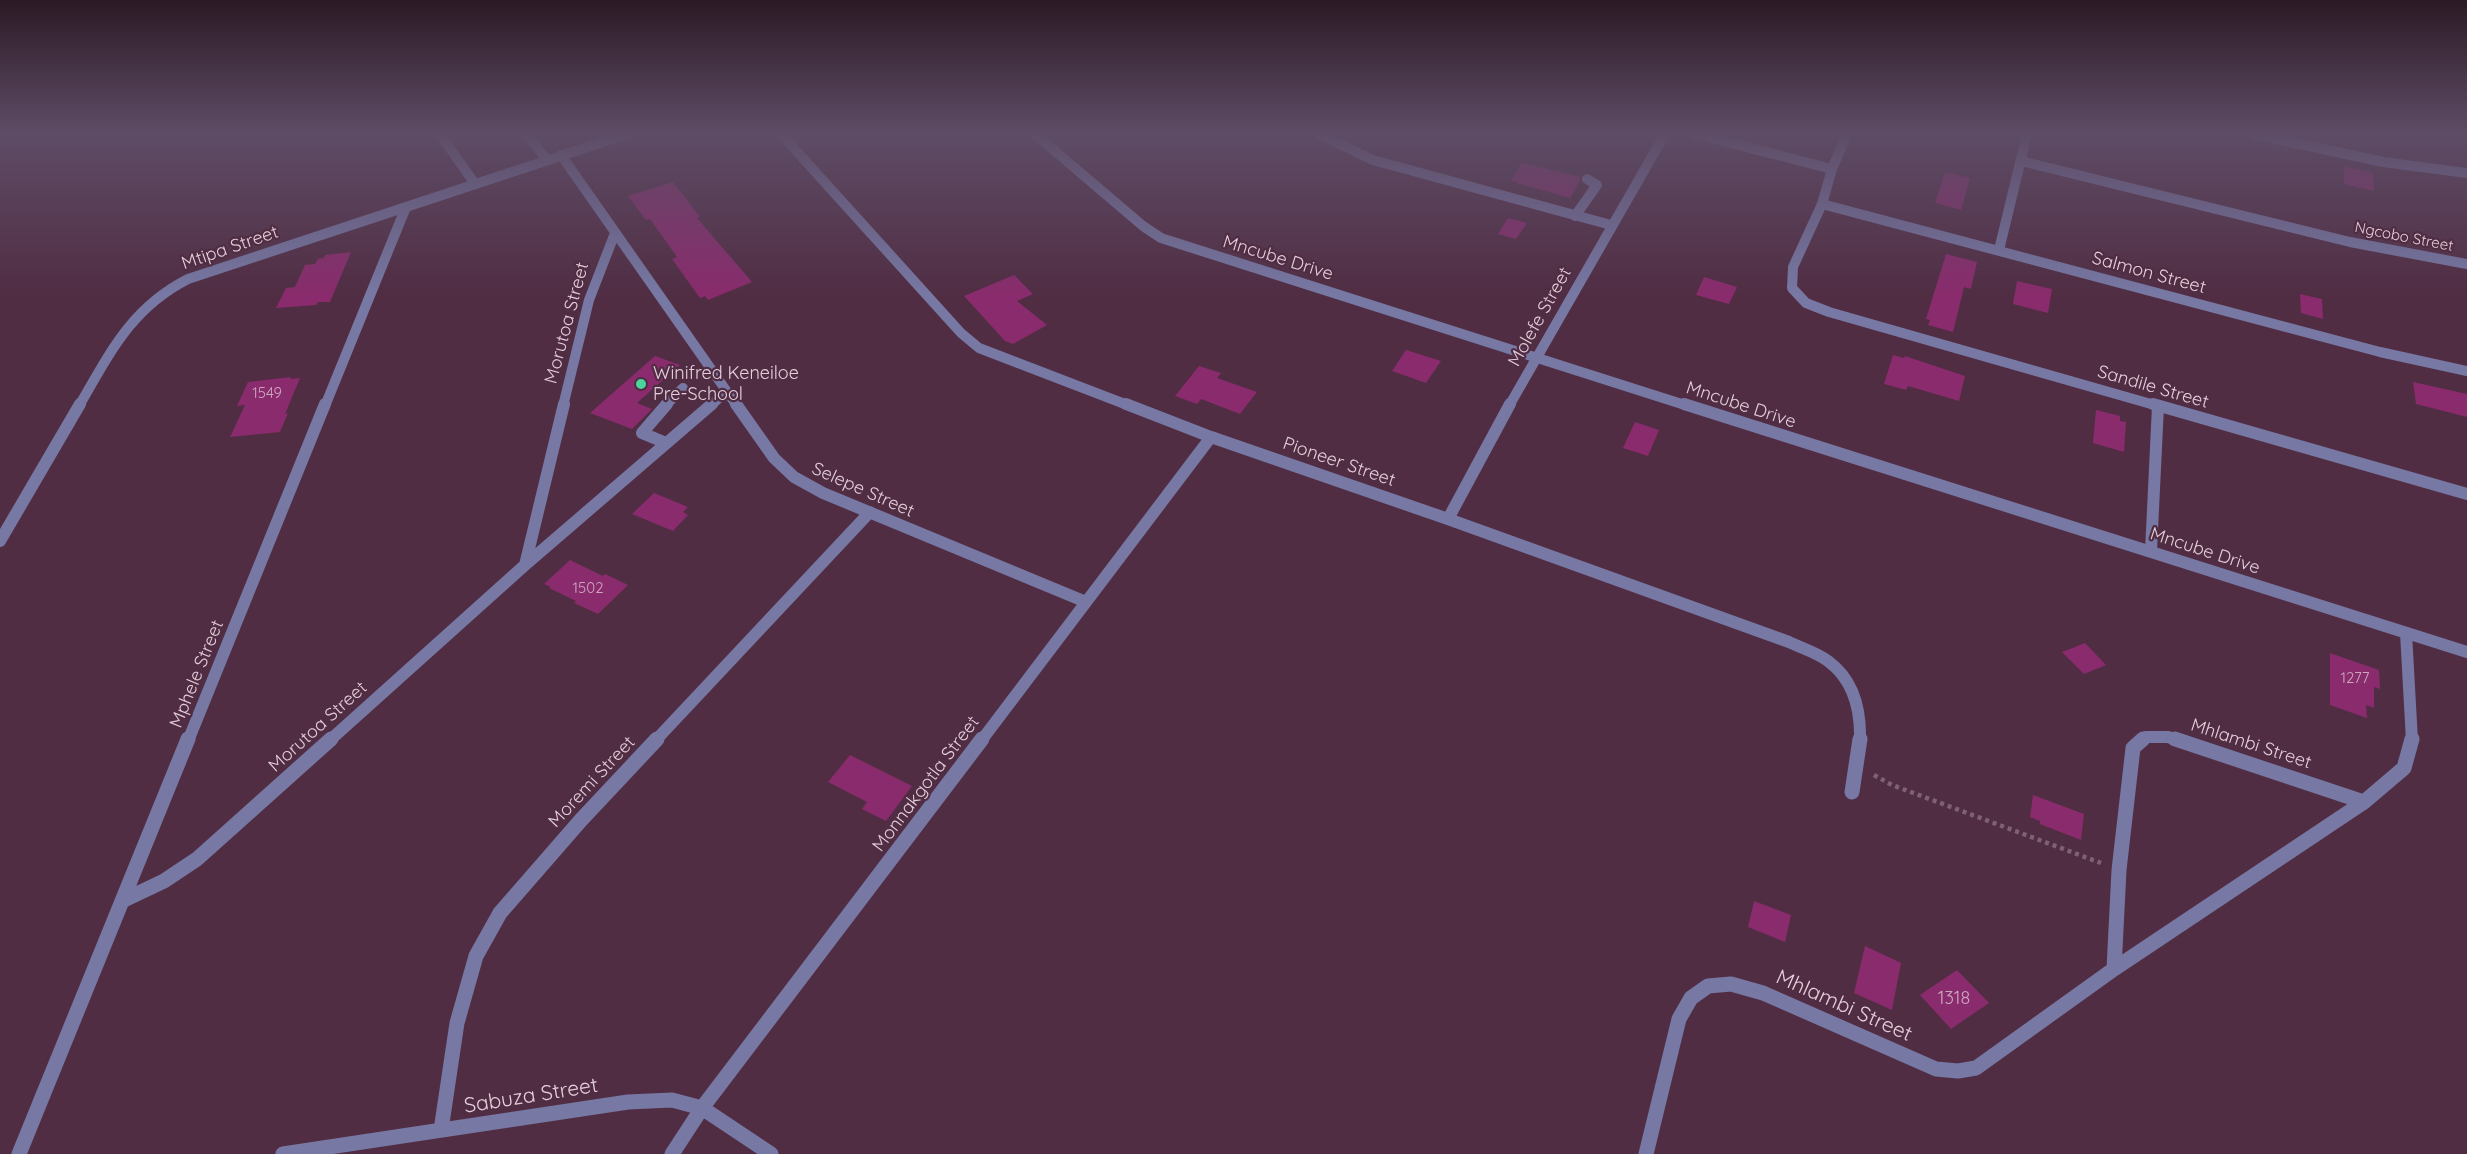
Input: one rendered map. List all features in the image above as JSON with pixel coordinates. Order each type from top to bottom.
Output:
[{"type":"street","name":"Mtipa Street","points":[[0,541],[119,337],[137,313],[155,297],[202,273],[463,188]]},
{"type":"street","name":"Selepe Street","points":[[584,188],[726,392],[774,458],[794,477],[823,494],[1086,602]]},
{"type":"street","name":"Pioneer Street","points":[[830,188],[954,325],[979,348],[1211,437],[1448,519],[1789,642],[1827,660],[1847,679],[1859,706],[1862,731],[1852,792]]},
{"type":"street","name":"Mncube Drive","points":[[1098,188],[1143,226],[1161,238],[2467,652]]},
{"type":"street","points":[[1473,188],[1611,225]]},
{"type":"street","points":[[1575,216],[1595,188]]},
{"type":"street","name":"Molefe Street","points":[[1448,519],[1536,357],[1633,188]]},
{"type":"street","points":[[1822,204],[1827,188]]},
{"type":"street","points":[[1999,250],[2014,188]]},
{"type":"street","name":"Ngcobo Street","points":[[2130,188],[2350,242],[2467,264]]},
{"type":"street","name":"Salmon Street","points":[[1822,204],[2380,352],[2467,371]]},
{"type":"street","name":"Sandile Street","points":[[1822,204],[1793,267],[1792,288],[1806,303],[1829,312],[2467,494]]},
{"type":"street","name":"Mphele Street","points":[[19,1154],[406,207]]},
{"type":"street","name":"Morutoa Street","points":[[525,565],[589,300],[615,233]]},
{"type":"street","points":[[666,443],[642,433],[651,420],[683,388]]},
{"type":"street","name":"Morutoa Street","points":[[124,900],[164,881],[197,859],[525,565],[726,392]]},
{"type":"street","points":[[2151,551],[2158,406]]},
{"type":"street","name":"Monnakgotla Street","points":[[672,1154],[702,1108],[1211,437]]},
{"type":"street","name":"Moremi Street","points":[[441,1130],[457,1023],[476,956],[500,913],[581,820],[870,512]]},
{"type":"street","name":"Mhlambi Street","points":[[1646,1154],[1679,1019],[1691,998],[1708,986],[1731,984],[1763,993],[1936,1069],[1958,1071],[1976,1068],[2114,969],[2364,802],[2404,768],[2412,745],[2406,633]]},
{"type":"street","name":"Mhlambi Street","points":[[2114,969],[2119,870],[2133,748],[2145,737],[2168,737],[2364,802]]},
{"type":"street","name":"Sabuza Street","points":[[283,1154],[628,1102],[672,1100],[702,1108],[771,1154]]},
{"type":"path","points":[[1858,766],[1892,785],[2119,870]]},
{"type":"building","points":[[654,188],[678,188],[700,217],[697,218],[752,282],[708,300],[705,296],[700,298],[672,259],[677,257],[650,219],[646,220],[628,196]]},
{"type":"building","points":[[1534,188],[1576,188],[1570,198]]},
{"type":"building","points":[[1940,188],[1967,188],[1961,210],[1935,203]]},
{"type":"building","points":[[1508,218],[1527,223],[1516,239],[1498,234]]},
{"type":"building","points":[[351,252],[330,302],[276,308],[286,288],[295,287],[305,265],[315,264],[325,255]]},
{"type":"building","points":[[1946,254],[1977,262],[1971,289],[1964,287],[1953,332],[1928,325],[1930,320],[1926,319]]},
{"type":"building","points":[[1014,275],[1033,294],[1017,301],[1047,325],[1013,344],[1005,341],[964,296]]},
{"type":"building","points":[[1704,277],[1737,287],[1729,304],[1696,295]]},
{"type":"building","points":[[2017,281],[2052,289],[2048,313],[2013,304]]},
{"type":"building","points":[[2300,294],[2322,299],[2323,319],[2301,313]]},
{"type":"building","points":[[1406,350],[1441,361],[1426,383],[1392,371]]},
{"type":"building","points":[[1893,355],[1904,358],[1905,356],[1965,376],[1959,401],[1908,386],[1906,390],[1884,384]]},
{"type":"building","name":"Winifred Keneiloe Pre-School","points":[[655,356],[680,365],[637,403],[652,409],[632,429],[590,413]]},
{"type":"building","points":[[1199,366],[1221,373],[1217,378],[1257,392],[1240,414],[1201,399],[1197,404],[1175,396]]},
{"type":"building","points":[[291,377],[290,379],[300,378],[280,432],[230,437],[245,405],[237,406],[248,382]]},
{"type":"building","points":[[2413,382],[2467,394],[2467,417],[2416,404]]},
{"type":"building","points":[[2096,410],[2120,416],[2120,421],[2126,422],[2124,452],[2093,443]]},
{"type":"building","points":[[1635,422],[1659,430],[1648,456],[1623,448]]},
{"type":"building","points":[[654,493],[688,507],[683,512],[688,515],[673,531],[632,514]]},
{"type":"building","points":[[570,560],[628,585],[598,614],[574,603],[576,601],[544,584]]},
{"type":"building","points":[[2085,643],[2106,665],[2084,674],[2062,652]]},
{"type":"building","points":[[2330,653],[2379,670],[2380,689],[2374,687],[2374,708],[2366,705],[2367,718],[2330,705]]},
{"type":"building","points":[[850,755],[912,786],[886,821],[862,809],[867,802],[828,782]]},
{"type":"building","points":[[2033,795],[2084,814],[2081,840],[2040,824],[2040,821],[2030,817]]},
{"type":"building","points":[[1754,901],[1791,915],[1785,942],[1748,927]]},
{"type":"building","points":[[1865,946],[1901,963],[1892,1010],[1854,993]]},
{"type":"building","points":[[1957,970],[1989,1003],[1951,1029],[1920,995]]},
{"type":"place","name":"Winifred Keneiloe Pre-School","points":[[641,384]]}]
